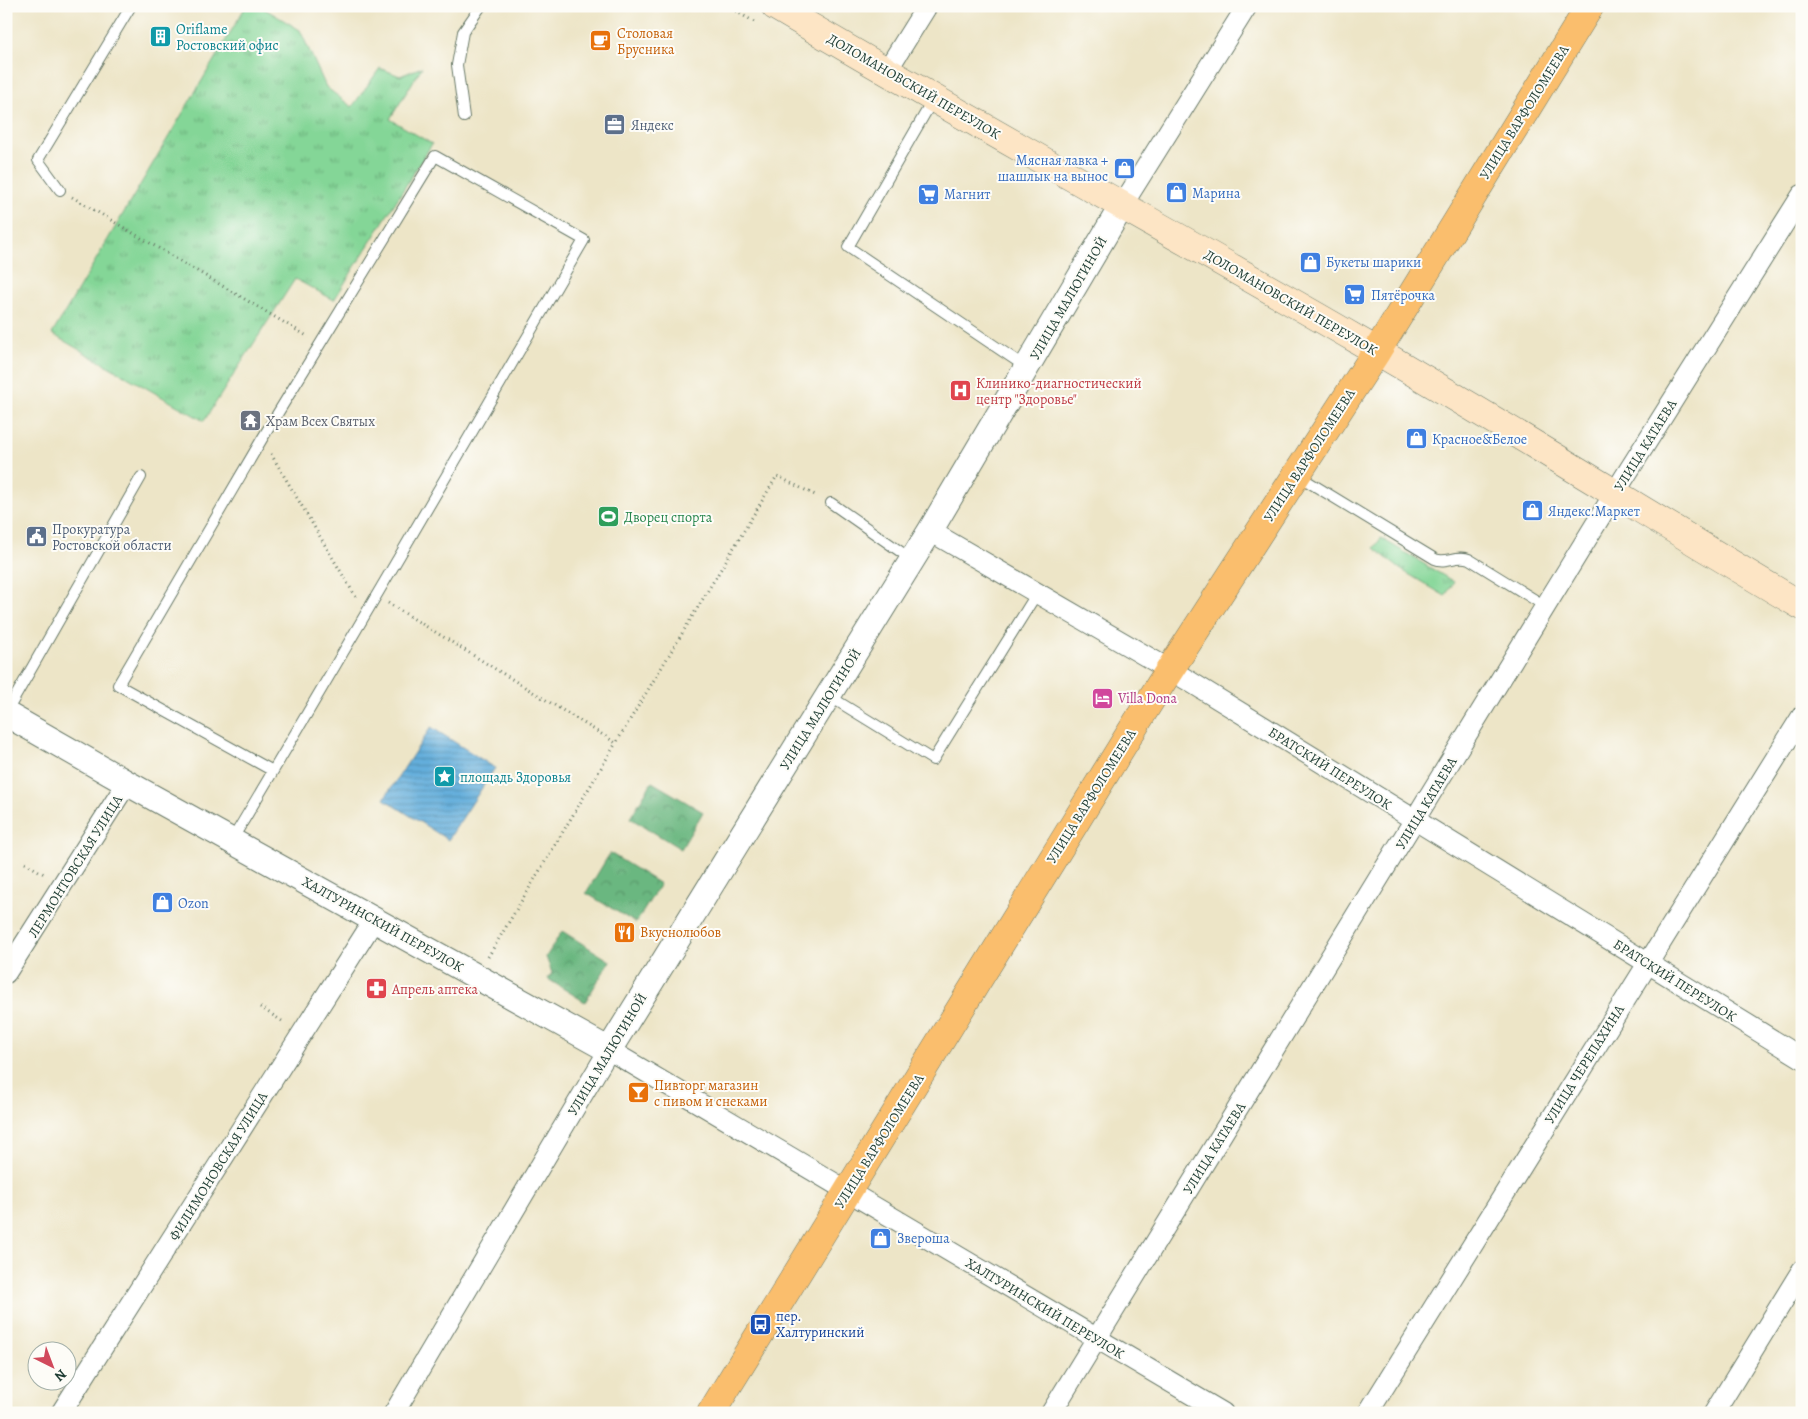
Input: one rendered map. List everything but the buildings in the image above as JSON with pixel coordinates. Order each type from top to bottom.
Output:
[{"type":"main road","name":"ДОЛОМАНОВСКИЙ ПЕРЕУЛОК","points":[[775,6],[886,72],[1123,204],[1377,351],[1802,606]]},
{"type":"main road","name":"УЛИЦА ВАРФОЛОМЕЕВА","points":[[711,1413],[1170,670],[1377,351],[1590,6]]},
{"type":"street","points":[[886,72],[927,6]]},
{"type":"street","name":"УЛИЦА МАЛЮГИНОЙ","points":[[394,1413],[609,1050],[930,531],[1123,204],[1247,6]]},
{"type":"street","name":"УЛИЦА КАТАЕВА","points":[[1051,1413],[1614,494],[1802,194]]},
{"type":"street","name":"БРАТСКИЙ ПЕРЕУЛОК","points":[[930,531],[1170,670],[1802,1058]]},
{"type":"street","name":"ХАЛТУРИНСКИЙ ПЕРЕУЛОК","points":[[6,713],[127,783],[609,1050],[1222,1413]]},
{"type":"street","name":"УЛИЦА ЧЕРЕПАХИНА","points":[[1368,1413],[1802,716]]},
{"type":"street","name":"ЛЕРМОНТОВСКАЯ УЛИЦА","points":[[6,974],[127,783]]},
{"type":"street","name":"ФИЛИМОНОВСКАЯ УЛИЦА","points":[[61,1413],[374,920]]},
{"type":"street","points":[[1714,1413],[1802,1270]]},
{"type":"lane","points":[[60,190],[38,160],[131,6]]},
{"type":"lane","points":[[464,117],[457,66],[463,32],[481,6]]},
{"type":"lane","points":[[934,98],[848,247],[1026,368]]},
{"type":"lane","points":[[232,840],[377,596],[584,240],[435,156],[262,439],[118,684],[273,771]]},
{"type":"lane","points":[[1296,474],[1434,559],[1440,561],[1458,558],[1469,559],[1545,606]]},
{"type":"lane","points":[[6,713],[141,477]]},
{"type":"lane","points":[[831,504],[912,560]]},
{"type":"lane","points":[[828,696],[934,760],[1037,593]]},
{"type":"path","points":[[60,190],[320,344]]},
{"type":"path","points":[[262,439],[366,614]]},
{"type":"path","points":[[476,977],[778,476],[831,504]]},
{"type":"path","points":[[377,596],[616,743]]},
{"type":"path","points":[[260,1007],[302,1033]]},
{"type":"green space","points":[[246,6],[260,6],[300,30],[326,87],[352,107],[380,68],[400,76],[422,67],[390,119],[432,144],[334,300],[295,279],[204,421],[52,334]]},
{"type":"green space","points":[[1381,538],[1454,582],[1445,596],[1400,569],[1374,548]]},
{"type":"green space","points":[[652,782],[703,812],[681,849],[630,818]]},
{"type":"green space","points":[[610,853],[660,884],[636,923],[586,893]]},
{"type":"green space","points":[[562,931],[610,961],[585,1002],[548,979],[552,973],[546,957]]},
{"type":"water","points":[[431,727],[495,768],[448,840],[384,799]]},
{"type":"place","name":"Oriflame Ростовский офис","points":[[160,37]]},
{"type":"place","name":"Столовая Брусника","points":[[601,41]]},
{"type":"place","name":"Яндекс","points":[[615,125]]},
{"type":"place","name":"Мясная лавка + шашлык на вынос","points":[[1124,168]]},
{"type":"place","name":"Марина","points":[[1176,193]]},
{"type":"place","name":"Магнит","points":[[928,194]]},
{"type":"place","name":"Букеты шарики","points":[[1310,262]]},
{"type":"place","name":"Пятёрочка","points":[[1355,295]]},
{"type":"place","name":"Клинико-диагностический центр \"Здоровье\"","points":[[960,391]]},
{"type":"place","name":"Храм Всех Святых","points":[[250,421]]},
{"type":"place","name":"Красное&Белое","points":[[1416,439]]},
{"type":"place","name":"Яндекс.Маркет","points":[[1532,511]]},
{"type":"place","name":"Дворец спорта","points":[[608,517]]},
{"type":"place","name":"Прокуратура Ростовской области","points":[[36,537]]},
{"type":"place","name":"Villa Dona","points":[[1102,698]]},
{"type":"place","name":"площадь Здоровья","points":[[444,777]]},
{"type":"place","name":"Ozon","points":[[162,903]]},
{"type":"place","name":"Вкуснолюбов","points":[[624,932]]},
{"type":"place","name":"Апрель аптека","points":[[376,989]]},
{"type":"place","name":"Пивторг магазин с пивом и снеками","points":[[638,1093]]},
{"type":"place","name":"Звероша","points":[[881,1238]]},
{"type":"place","name":"пер. Халтуринский","points":[[760,1324]]}]
